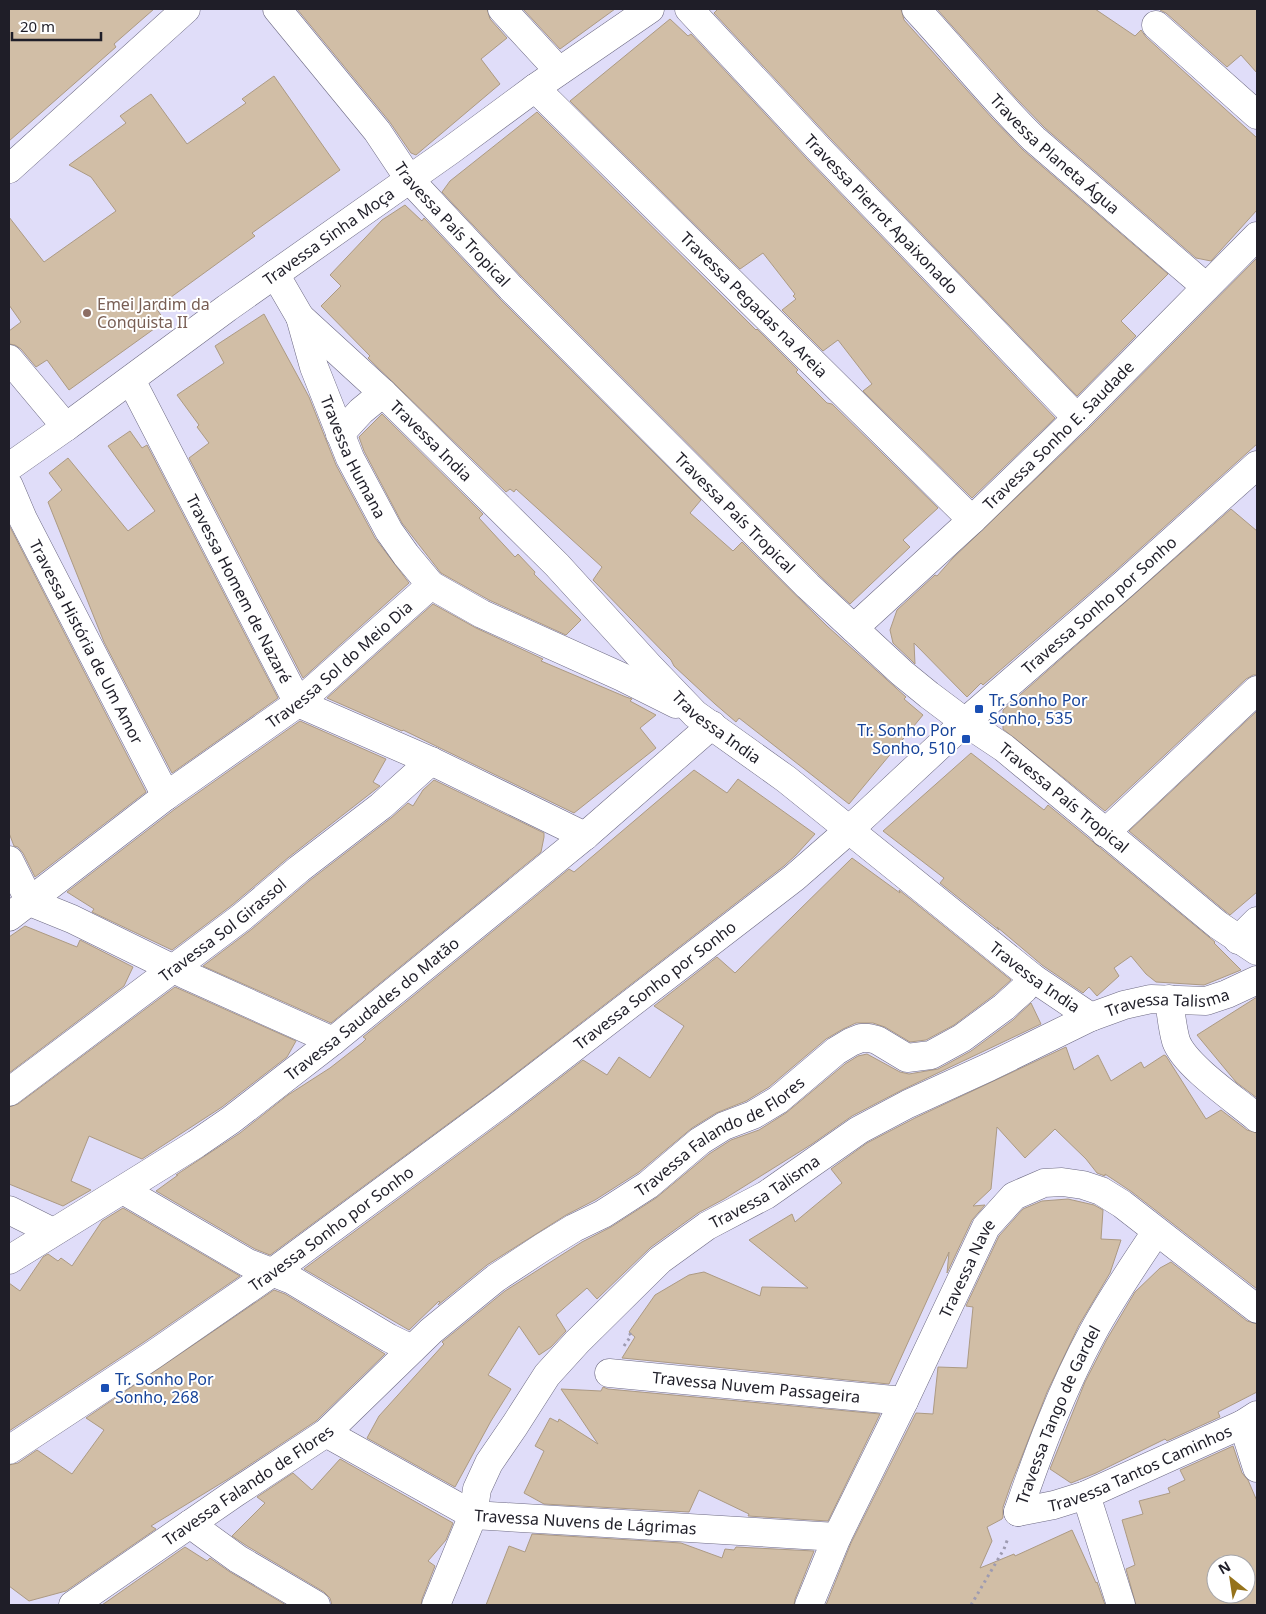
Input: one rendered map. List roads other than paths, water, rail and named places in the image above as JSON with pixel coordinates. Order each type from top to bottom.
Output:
[{"type":"street","points":[[9,169],[186,9]]},
{"type":"street","name":"Travessa País Tropical","points":[[277,9],[377,132],[409,179],[518,296],[808,586],[909,679],[965,722],[1004,748],[1218,925],[1251,937]]},
{"type":"street","points":[[502,9],[558,71]]},
{"type":"street","name":"Travessa Sinha Moça","points":[[9,467],[558,71],[650,9]]},
{"type":"street","name":"Travessa Pierrot Apaixonado","points":[[689,9],[817,147],[1077,418]]},
{"type":"street","name":"Travessa Planeta Água","points":[[916,9],[1012,117],[1034,139],[1206,287]]},
{"type":"street","points":[[1156,25],[1257,115]]},
{"type":"street","name":"Travessa Pegadas na Areia","points":[[535,88],[972,520]]},
{"type":"street","name":"Travessa Sonho E. Saudade","points":[[854,628],[972,520],[1077,418],[1257,236]]},
{"type":"street","name":"Travessa India","points":[[275,274],[300,317],[383,393],[557,566],[648,665],[704,719],[786,779],[1034,978],[1090,1017]]},
{"type":"street","name":"Travessa Humana","points":[[300,317],[314,367],[340,434],[363,485],[389,531],[431,585]]},
{"type":"street","points":[[9,359],[66,427]]},
{"type":"street","name":"Travessa Homem de Nazaré","points":[[131,380],[298,703],[431,761],[585,836]]},
{"type":"street","name":"Travessa India","points":[[340,434],[361,411],[383,393]]},
{"type":"street","name":"Travessa Sonho por Sonho","points":[[9,1450],[153,1355],[273,1272],[503,1102],[794,878],[849,830],[965,722],[1254,475]]},
{"type":"street","name":"Travessa História de Um Amor","points":[[9,486],[24,519],[166,796]]},
{"type":"street","points":[[431,585],[482,614],[622,677],[704,719]]},
{"type":"street","name":"Travessa Sol do Meio Dia","points":[[19,909],[166,796],[298,703],[431,585]]},
{"type":"street","points":[[1105,833],[1257,690]]},
{"type":"street","name":"Travessa Saudades do Matão","points":[[9,1260],[123,1190],[231,1120],[333,1041],[585,836],[704,719]]},
{"type":"street","name":"Travessa Sol Girassol","points":[[9,1092],[242,917],[299,869],[381,806],[431,761]]},
{"type":"street","points":[[9,860],[19,909],[72,919],[173,969],[333,1041]]},
{"type":"street","name":"Travessa Falando de Flores","points":[[73,1605],[326,1433],[412,1349],[496,1278],[574,1228],[603,1214],[648,1185],[700,1141],[724,1126],[753,1115],[778,1100],[836,1051],[861,1038],[869,1038],[877,1040],[907,1058],[930,1055],[962,1038],[1004,1007],[1034,978]]},
{"type":"street","name":"Travessa Talisma","points":[[436,1605],[473,1516],[477,1489],[488,1463],[515,1425],[546,1374],[660,1260],[707,1226],[766,1195],[859,1130],[908,1104],[989,1067],[1090,1017],[1124,1005],[1151,1000],[1206,1001],[1227,994],[1257,980]]},
{"type":"street","points":[[1169,999],[1177,1042],[1184,1054],[1195,1067],[1257,1118]]},
{"type":"street","name":"Travessa Nave","points":[[809,1605],[837,1537],[986,1227],[1014,1196],[1044,1183],[1062,1182],[1083,1185],[1101,1191],[1122,1204],[1257,1309]]},
{"type":"street","points":[[123,1190],[248,1262],[308,1289],[389,1338],[412,1349]]},
{"type":"street","points":[[9,1210],[53,1232]]},
{"type":"street","name":"Travessa Tango de Gardel","points":[[1018,1512],[1037,1456],[1092,1333],[1121,1284],[1156,1232]]},
{"type":"street","name":"Travessa Nuvem Passageira","points":[[609,1373],[904,1401]]},
{"type":"street","points":[[1250,1420],[1257,1468]]},
{"type":"street","name":"Travessa Tantos Caminhos","points":[[1018,1512],[1054,1505],[1086,1495],[1250,1420]]},
{"type":"street","name":"Travessa Nuvens de Lágrimas","points":[[326,1433],[473,1516],[837,1537]]},
{"type":"street","points":[[1086,1495],[1121,1605]]},
{"type":"street","points":[[190,1524],[238,1559],[316,1605]]},
{"type":"place","name":"Emei Jardim da Conquista II","points":[[87,313]]},
{"type":"place","name":"Tr. Sonho Por Sonho, 535","points":[[979,709]]},
{"type":"place","name":"Tr. Sonho Por Sonho, 510","points":[[966,739]]},
{"type":"place","name":"Tr. Sonho Por Sonho, 268","points":[[105,1388]]}]
